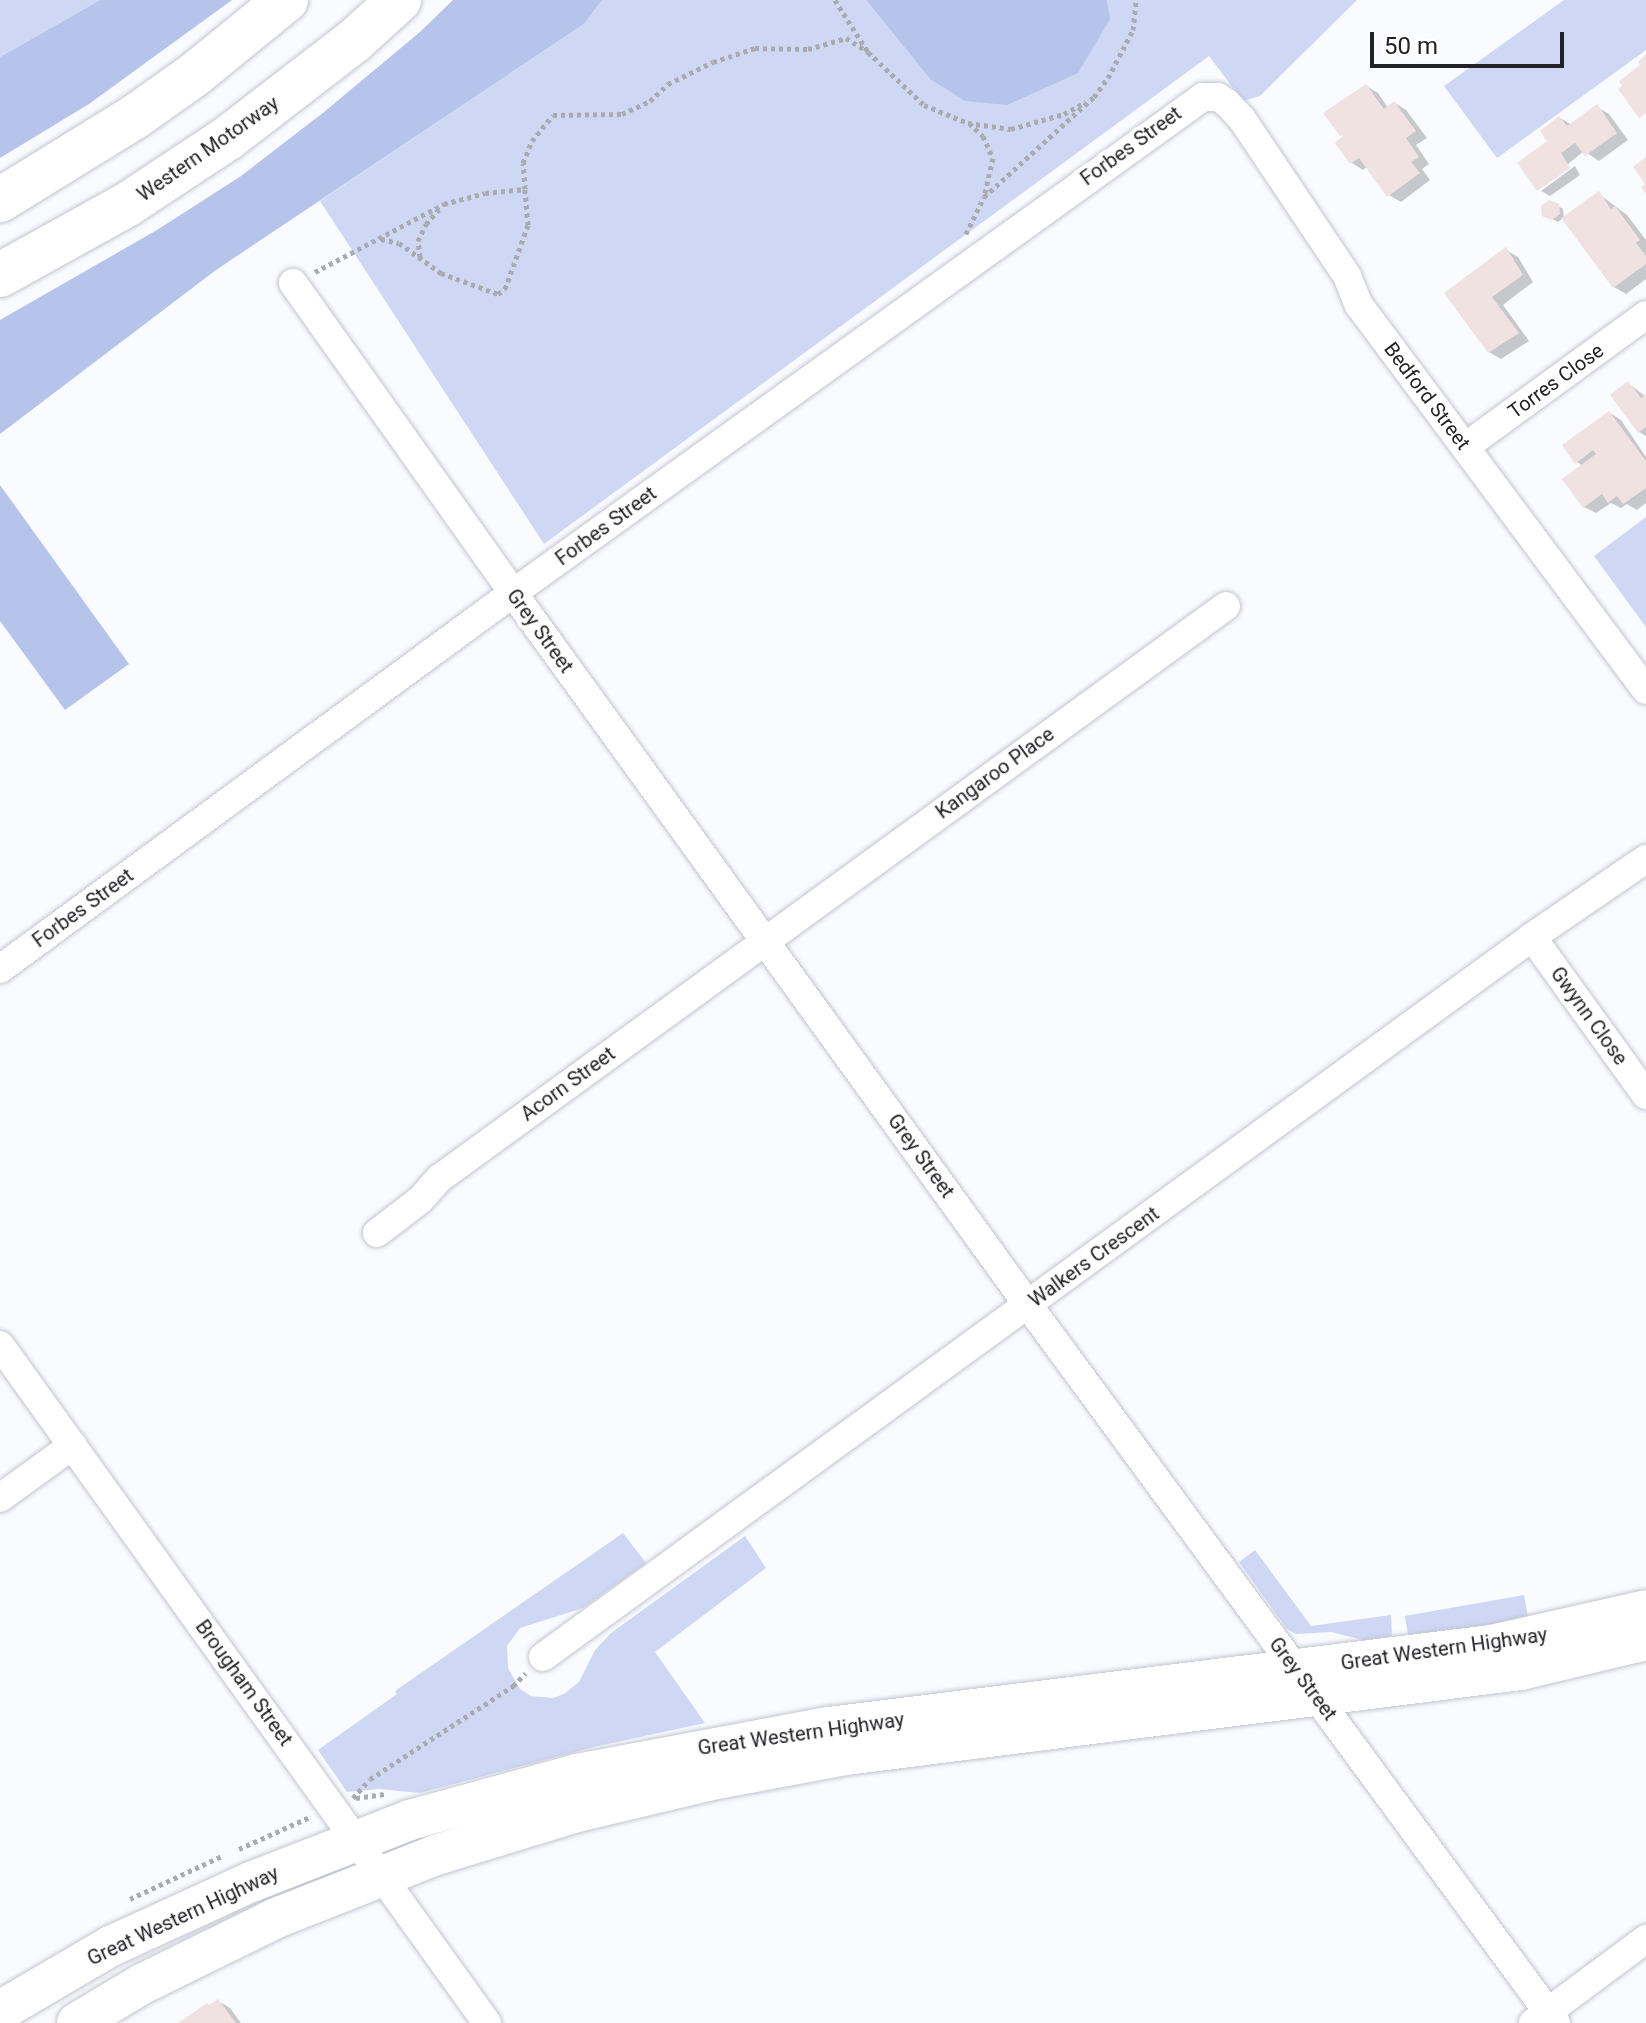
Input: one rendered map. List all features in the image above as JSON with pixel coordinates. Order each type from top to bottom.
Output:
[{"type":"highway","points":[[0,200],[136,116],[194,75],[286,0]]},
{"type":"highway","name":"Western Motorway","points":[[0,275],[93,225],[184,168],[284,96],[399,0]]},
{"type":"main road","name":"Great Western Highway","points":[[77,2023],[219,1945],[379,1876],[577,1812],[707,1781],[846,1755],[1306,1684],[1646,1610]]},
{"type":"main road","name":"Great Western Highway","points":[[0,2011],[111,1946],[224,1893],[356,1840],[480,1799],[677,1752],[829,1727],[1306,1684],[1521,1670],[1646,1640]]},
{"type":"street","name":"Forbes Street","points":[[0,969],[1195,100],[1218,97]]},
{"type":"street","name":"Bedford Street","points":[[1218,97],[1242,119],[1347,276],[1359,305],[1646,690]]},
{"type":"street","name":"Grey Street","points":[[293,283],[513,593],[1306,1684],[1545,2019]]},
{"type":"street","name":"Torres Close","points":[[1465,447],[1646,315]]},
{"type":"street","name":"Kangaroo Place","points":[[764,940],[1226,606]]},
{"type":"street","name":"Walkers Crescent","points":[[543,1657],[1532,937],[1646,859]]},
{"type":"street","name":"Gwynn Close","points":[[1532,937],[1646,1095]]},
{"type":"street","name":"Acorn Street","points":[[377,1233],[420,1200],[440,1178],[764,940]]},
{"type":"street","name":"Brougham Street","points":[[0,1345],[487,2023]]},
{"type":"street","points":[[0,1498],[73,1445]]},
{"type":"street","points":[[1545,2019],[1646,1939]]},
{"type":"path","points":[[835,0],[868,52]]},
{"type":"path","points":[[984,197],[1094,97],[1122,57],[1133,30],[1136,0]]},
{"type":"path","points":[[380,238],[399,243],[441,273],[498,294],[505,289],[528,225],[523,163],[532,141],[553,115],[622,114],[650,101],[668,84],[713,62],[755,48],[808,49],[846,38],[868,52],[924,105],[968,123],[1011,129],[1036,125],[1094,97]]},
{"type":"path","points":[[954,273],[960,245],[984,197],[993,158],[983,136],[968,123]]},
{"type":"path","points":[[293,283],[444,204],[485,193],[525,189]]},
{"type":"path","points":[[420,258],[418,241],[426,224],[444,204]]},
{"type":"path","points":[[353,1799],[370,1779],[513,1686],[543,1657]]},
{"type":"shaded area","points":[[0,0],[100,0],[0,57]]},
{"type":"shaded area","points":[[100,0],[232,0],[89,104],[0,158],[0,57]]},
{"type":"shaded area","points":[[453,0],[602,0],[584,24],[216,270],[0,434],[0,320],[157,230],[241,176],[324,112],[420,32]]},
{"type":"shaded area","points":[[602,0],[866,0],[930,79],[1109,19],[1107,0],[1357,0],[1260,96],[1243,101],[1209,56],[544,544],[320,201],[584,24]]},
{"type":"shaded area","points":[[866,0],[1107,0],[1110,19],[1078,73],[1007,105],[965,101],[930,79]]},
{"type":"shaded area","points":[[1564,0],[1646,0],[1646,50],[1497,158],[1444,86]]},
{"type":"shaded area","points":[[0,485],[129,664],[65,710],[0,621]]},
{"type":"shaded area","points":[[1646,517],[1646,627],[1594,556]]},
{"type":"shaded area","points":[[623,1533],[646,1563],[583,1608],[520,1628],[507,1646],[508,1668],[520,1689],[531,1696],[553,1698],[564,1694],[579,1682],[595,1650],[611,1633],[745,1536],[766,1568],[655,1652],[705,1723],[594,1747],[420,1793],[379,1789],[347,1792],[318,1750],[397,1694],[395,1691]]},
{"type":"shaded area","points":[[1255,1550],[1311,1626],[1391,1615],[1392,1636],[1363,1640],[1331,1632],[1296,1634],[1287,1629],[1239,1562]]},
{"type":"shaded area","points":[[1524,1595],[1528,1618],[1409,1639],[1405,1616]]},
{"type":"building","points":[[1646,54],[1646,113],[1639,118],[1618,89],[1622,86],[1619,81],[1640,65],[1638,62]]},
{"type":"building","points":[[1366,84],[1384,109],[1394,101],[1416,131],[1406,138],[1419,157],[1411,162],[1420,173],[1387,197],[1359,158],[1350,164],[1335,143],[1344,135],[1340,136],[1323,113]]},
{"type":"building","points":[[1597,104],[1617,133],[1585,156],[1575,143],[1561,153],[1570,168],[1537,191],[1517,163],[1547,141],[1540,131],[1559,116],[1567,126]]},
{"type":"building","points":[[1646,157],[1646,194],[1641,187],[1645,184],[1633,167]]},
{"type":"building","points":[[1599,191],[1611,209],[1615,206],[1640,240],[1636,243],[1646,256],[1646,264],[1613,288],[1561,218]]},
{"type":"building","points":[[1549,200],[1559,204],[1560,214],[1552,220],[1542,216],[1541,206]]},
{"type":"building","points":[[1506,247],[1523,275],[1492,297],[1519,333],[1488,353],[1444,293]]},
{"type":"building","points":[[1628,381],[1641,398],[1646,394],[1646,427],[1638,433],[1610,395]]},
{"type":"building","points":[[1609,411],[1646,461],[1646,488],[1623,504],[1617,496],[1608,503],[1602,494],[1583,508],[1562,479],[1596,454],[1593,450],[1575,464],[1562,445]]},
{"type":"building","points":[[218,1999],[236,2023],[178,2023],[207,2003],[209,2005]]}]
